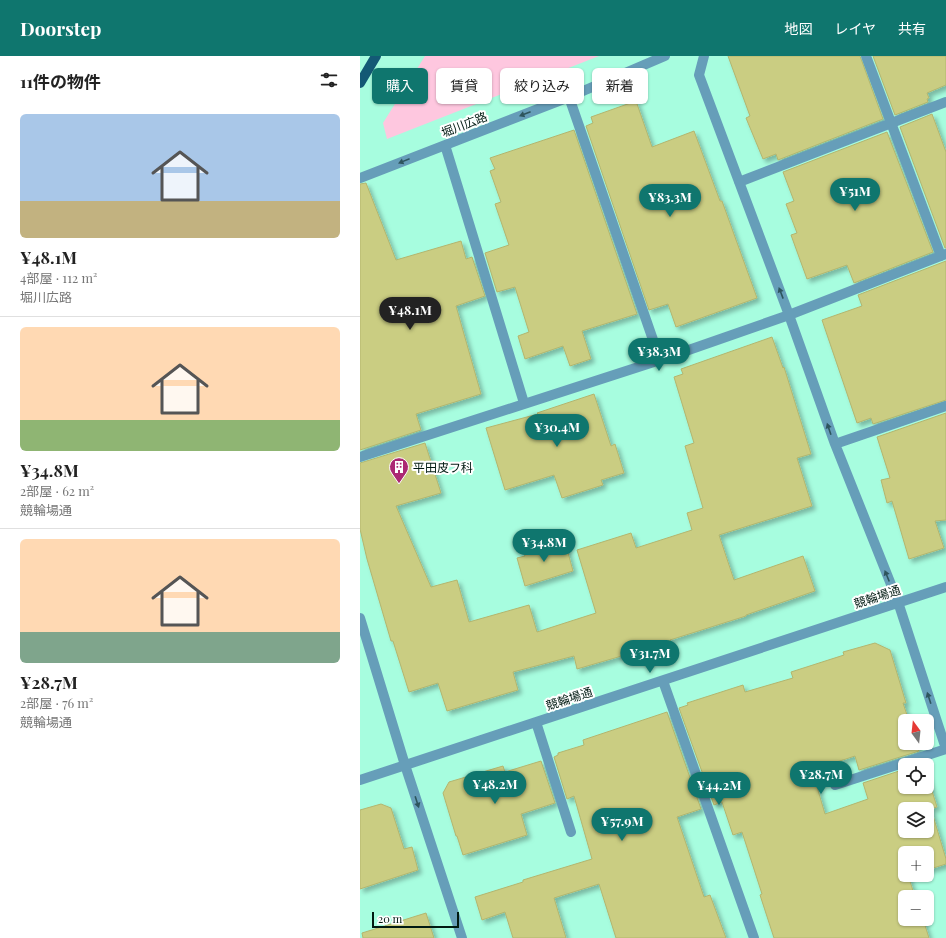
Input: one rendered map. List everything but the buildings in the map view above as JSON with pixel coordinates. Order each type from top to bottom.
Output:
[{"type":"main road","points":[[360,82],[376,56]]},
{"type":"street","name":"堀川広路","points":[[584,91],[665,56]]},
{"type":"street","points":[[704,56],[699,75],[789,315],[834,444],[898,602],[946,749],[835,785]]},
{"type":"street","points":[[360,456],[660,360],[789,315],[944,255],[866,56]]},
{"type":"street","points":[[739,182],[946,102]]},
{"type":"street","name":"堀川広路","points":[[360,178],[551,104]]},
{"type":"street","points":[[571,104],[660,360]]},
{"type":"street","points":[[445,145],[524,403]]},
{"type":"street","points":[[834,444],[946,406]]},
{"type":"street","name":"競輪場通","points":[[360,780],[946,587]]},
{"type":"street","points":[[360,618],[405,765],[462,938]]},
{"type":"street","points":[[663,681],[754,938]]},
{"type":"street","points":[[536,722],[571,832]]},
{"type":"shaded area","points":[[425,56],[599,56],[568,68],[500,68],[500,95],[492,98],[492,68],[436,68],[436,104],[476,104],[387,139],[383,123],[395,104],[428,104],[428,68],[417,68]]},
{"type":"place","name":"平田皮フ科","points":[[399,484]]}]
